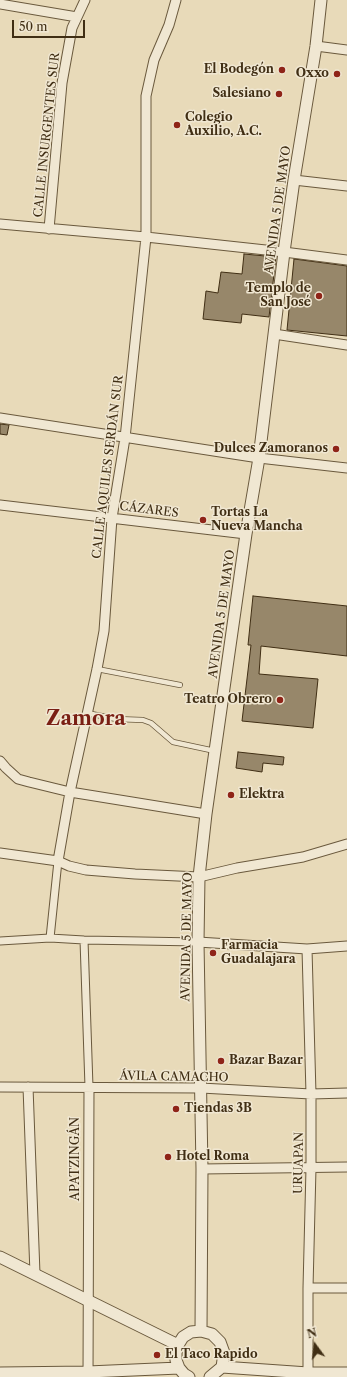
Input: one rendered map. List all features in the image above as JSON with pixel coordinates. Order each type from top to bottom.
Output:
[{"type":"street","name":"CALLE INSURGENTES SUR","points":[[49,229],[62,83],[72,28],[86,0]]},
{"type":"street","name":"CALLE AQUILES SERDÁN SUR","points":[[50,938],[58,861],[70,792],[104,631],[112,518],[125,438],[146,237],[146,96],[154,60],[169,25],[176,0]]},
{"type":"street","name":"AVENIDA 5 DE MAYO","points":[[201,1331],[202,1168],[198,942],[199,877],[206,814],[246,534],[259,458],[294,180],[316,46],[321,0]]},
{"type":"street","points":[[0,4],[77,17]]},
{"type":"street","points":[[316,46],[347,50]]},
{"type":"street","points":[[294,180],[347,186]]},
{"type":"street","points":[[0,224],[146,237],[347,260]]},
{"type":"street","points":[[274,334],[347,345]]},
{"type":"street","points":[[0,418],[259,458],[347,468]]},
{"type":"street","name":"CÁZARES","points":[[0,505],[246,534]]},
{"type":"street","points":[[0,761],[18,779],[70,792],[206,814]]},
{"type":"street","points":[[0,853],[58,861],[69,866],[86,870],[199,877],[237,868],[303,857],[347,844]]},
{"type":"street","points":[[0,941],[50,938],[198,942],[307,948],[347,946]]},
{"type":"street","name":"APATZINGÁN","points":[[84,940],[89,1087],[88,1374]]},
{"type":"street","name":"URUAPAN","points":[[307,948],[312,1168],[308,1288],[308,1375]]},
{"type":"street","name":"ÁVILA CAMACHO","points":[[0,1087],[201,1088],[311,1094],[347,1094]]},
{"type":"street","points":[[28,1087],[35,1274]]},
{"type":"street","points":[[202,1168],[347,1167]]},
{"type":"street","points":[[0,1257],[178,1345]]},
{"type":"street","points":[[308,1288],[347,1288]]},
{"type":"street","points":[[189,1377],[179,1368],[176,1360],[178,1345],[183,1337],[191,1332],[201,1331],[212,1334],[220,1342],[224,1353],[222,1367],[210,1377]]},
{"type":"street","points":[[222,1367],[308,1375],[347,1373]]},
{"type":"street","points":[[0,1373],[35,1375],[88,1374],[179,1368]]},
{"type":"lane","points":[[97,669],[180,685]]},
{"type":"lane","points":[[87,714],[116,719],[143,720],[151,723],[173,742],[215,751]]},
{"type":"building","points":[[244,254],[276,257],[269,317],[242,314],[241,323],[203,319],[206,291],[218,293],[221,272],[242,274]]},
{"type":"building","name":"Templo de San José","points":[[294,259],[347,266],[347,336],[287,330]]},
{"type":"building","points":[[0,424],[9,425],[7,435],[0,434]]},
{"type":"building","points":[[253,596],[347,606],[347,656],[261,646],[259,674],[318,679],[313,728],[242,721],[251,645],[248,645]]},
{"type":"building","points":[[238,752],[284,757],[283,765],[263,763],[262,772],[236,768]]},
{"type":"place","name":"El Bodegón","points":[[282,70]]},
{"type":"place","name":"Oxxo","points":[[337,74]]},
{"type":"place","name":"Salesiano","points":[[279,94]]},
{"type":"place","name":"Colegio Auxilio, A.C.","points":[[177,125]]},
{"type":"place","name":"Templo de San José","points":[[319,296]]},
{"type":"place","name":"Dulces Zamoranos","points":[[336,449]]},
{"type":"place","name":"Tortas La Nueva Mancha","points":[[203,520]]},
{"type":"place","name":"Teatro Obrero","points":[[280,700]]},
{"type":"place","name":"Elektra","points":[[231,795]]},
{"type":"place","name":"Farmacia Guadalajara","points":[[213,953]]},
{"type":"place","name":"Bazar Bazar","points":[[221,1061]]},
{"type":"place","name":"Tiendas 3B","points":[[176,1109]]},
{"type":"place","name":"Hotel Roma","points":[[168,1157]]},
{"type":"place","name":"El Taco Rapido","points":[[157,1355]]},
{"type":"district","name":"Zamora","points":[[86,719]]}]
